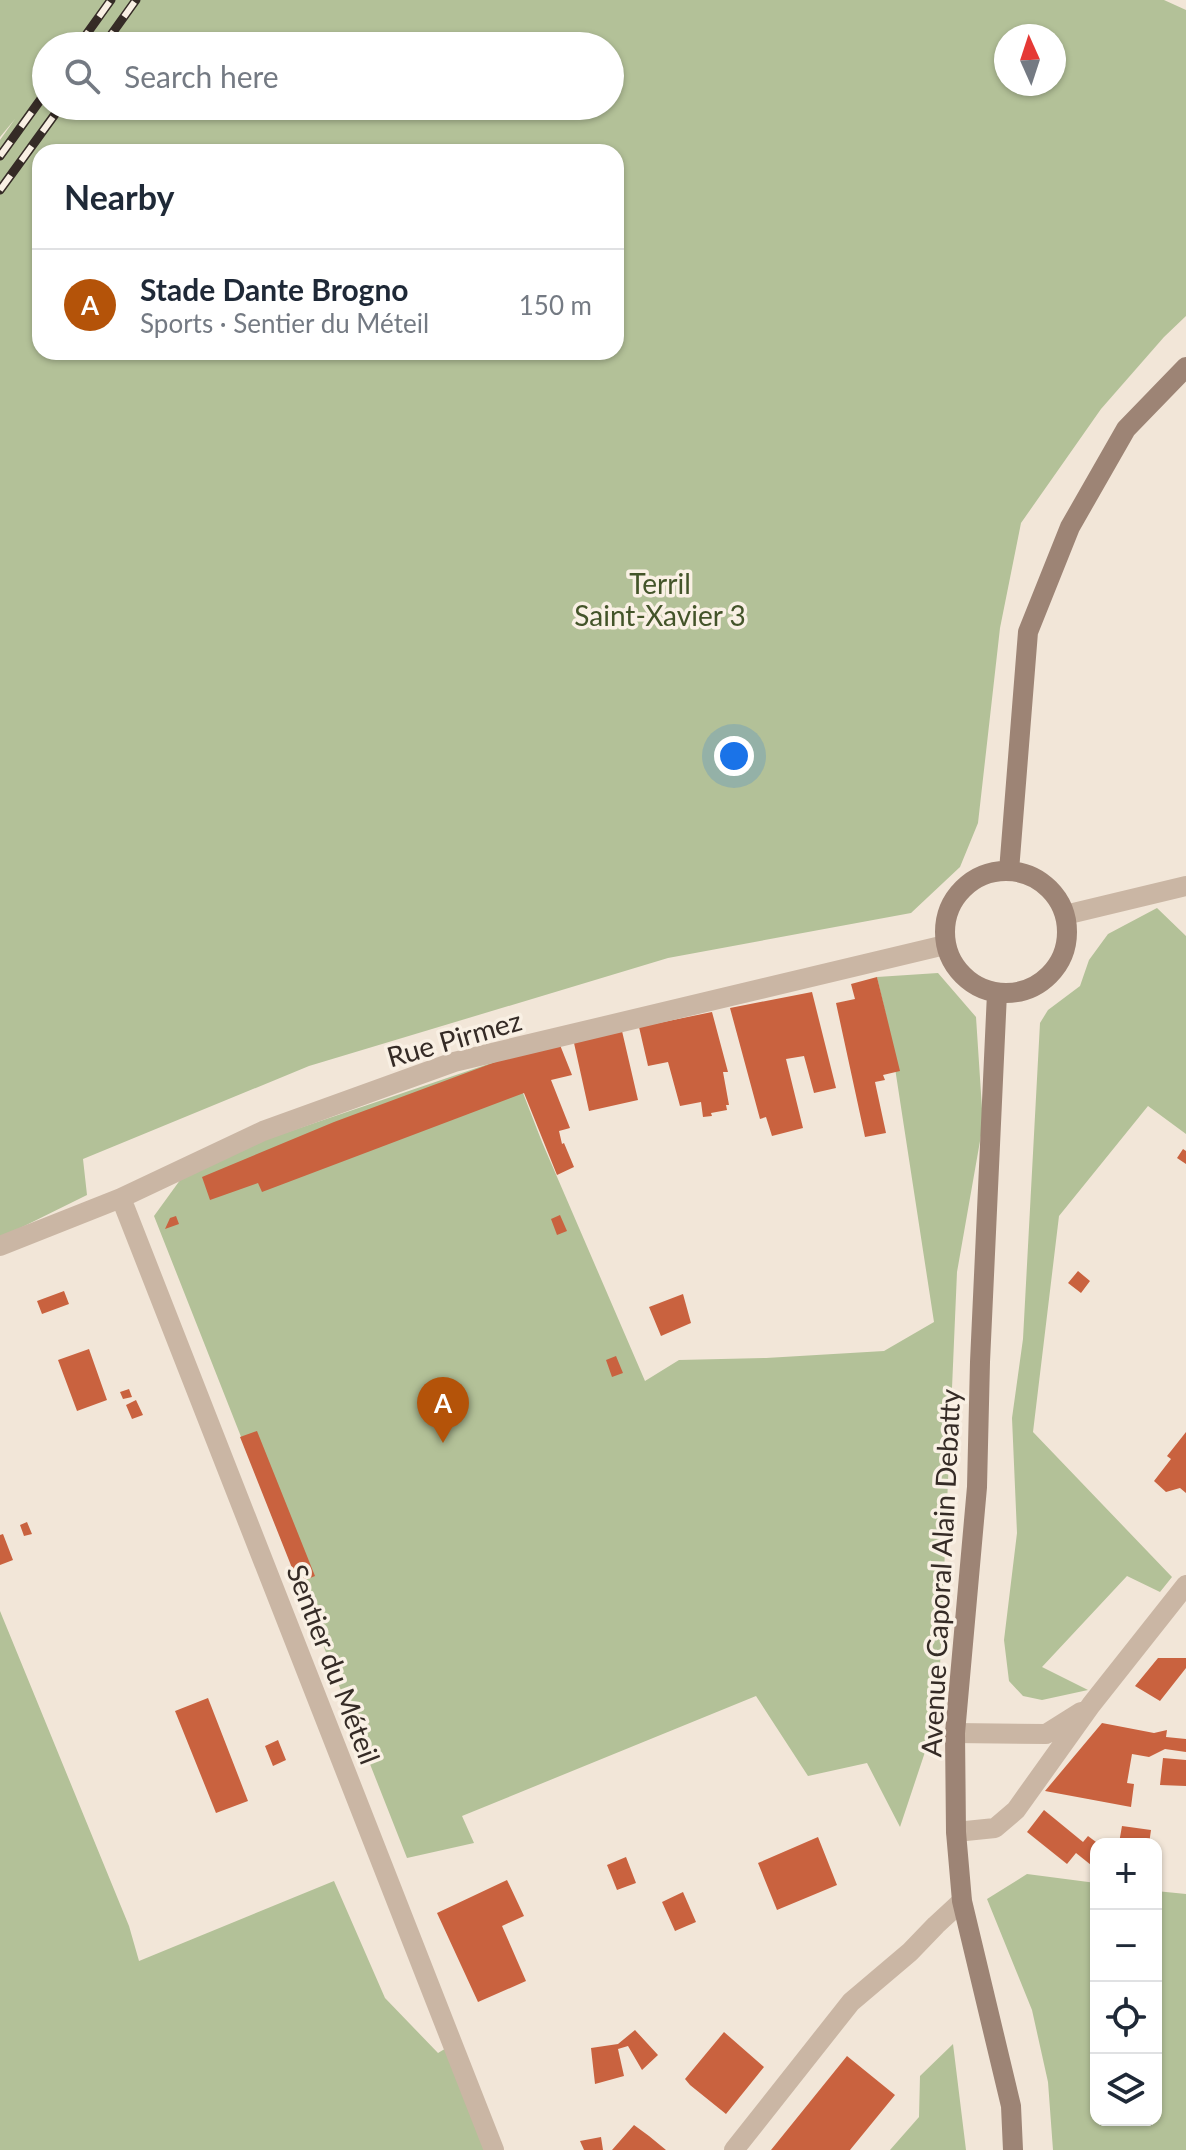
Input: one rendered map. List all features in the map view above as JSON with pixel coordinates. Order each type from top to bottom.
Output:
[{"type":"main road","points":[[1009,871],[1028,632],[1070,527],[1126,429],[1186,367]]},
{"type":"main road","points":[[1009,871],[1042,883],[1055,896],[1065,915],[1067,936],[1062,956],[1046,978],[1019,992],[997,993],[977,987],[960,974],[945,945],[946,916],[956,897],[968,884],[986,874],[1009,871]]},
{"type":"main road","name":"Avenue Caporal Alain Debatty","points":[[997,993],[977,1487],[955,1733],[956,1832],[962,1901],[1011,2106],[1013,2150]]},
{"type":"street","points":[[1065,915],[1186,886]]},
{"type":"street","name":"Rue Pirmez","points":[[0,1246],[121,1198],[263,1131],[454,1062],[945,945]]},
{"type":"street","name":"Sentier du Méteil","points":[[121,1198],[494,2150]]},
{"type":"street","points":[[956,1832],[995,1828],[1016,1810],[1091,1705],[1186,1585]]},
{"type":"street","points":[[955,1733],[1046,1734],[1091,1705]]},
{"type":"street","points":[[734,2150],[851,2002],[910,1952],[962,1901]]},
{"type":"green space","name":"Terril Saint-Xavier 3","points":[[0,0],[1164,0],[1186,10],[1186,316],[1101,409],[1021,523],[1000,628],[978,823],[960,867],[911,913],[668,958],[309,1066],[83,1159],[87,1195],[0,1238],[0,140],[15,119],[0,137]]},
{"type":"green space","points":[[1157,908],[1186,936],[1186,1134],[1148,1106],[1059,1216],[1033,1432],[1172,1577],[1160,1592],[1127,1576],[1042,1667],[1088,1690],[1042,1700],[1023,1696],[1009,1681],[1004,1640],[1017,1533],[1012,1418],[1023,1339],[1040,1023],[1048,1010],[1080,986],[1089,960],[1108,934]]},
{"type":"green space","points":[[938,973],[976,1017],[983,1124],[957,1272],[938,1713],[900,1827],[867,1763],[808,1776],[756,1696],[462,1816],[474,1843],[407,1858],[154,1216],[191,1165],[509,1057],[542,1142],[645,1381],[679,1360],[884,1351],[934,1322],[889,1029],[877,977]]},
{"type":"green space","points":[[0,1611],[129,1926],[139,1961],[334,1881],[385,1998],[438,2053],[453,2044],[489,2150],[0,2150]]},
{"type":"green space","points":[[1027,1874],[1090,1882],[1090,2126],[1162,2126],[1162,1892],[1186,1894],[1186,2150],[1053,2150],[1048,2082],[1032,2010],[987,1899]]},
{"type":"green space","points":[[953,2044],[966,2150],[890,2150],[919,2117],[920,2076]]},
{"type":"building","points":[[877,977],[900,1071],[883,1075],[885,1080],[875,1082],[886,1133],[865,1137],[836,1003],[855,999],[851,984]]},
{"type":"building","points":[[812,992],[836,1088],[814,1093],[804,1056],[786,1059],[803,1128],[772,1136],[766,1117],[760,1119],[730,1008]]},
{"type":"building","points":[[712,1012],[728,1072],[723,1072],[729,1105],[726,1105],[727,1110],[703,1117],[701,1102],[680,1106],[668,1062],[648,1066],[639,1027]]},
{"type":"building","points":[[622,1031],[638,1100],[589,1111],[574,1043]]},
{"type":"building","points":[[560,1045],[572,1075],[551,1080],[570,1128],[559,1131],[574,1167],[557,1175],[524,1093],[262,1192],[258,1183],[210,1200],[202,1177],[334,1122],[509,1057]]},
{"type":"building","points":[[1183,1149],[1186,1151],[1186,1164],[1177,1158]]},
{"type":"building","points":[[560,1215],[567,1231],[557,1235],[551,1219]]},
{"type":"building","points":[[176,1216],[179,1224],[165,1229],[170,1218]]},
{"type":"building","points":[[1078,1271],[1090,1281],[1081,1293],[1068,1283]]},
{"type":"building","points":[[64,1291],[69,1304],[42,1314],[37,1301]]},
{"type":"building","points":[[683,1294],[691,1323],[661,1336],[649,1307]]},
{"type":"building","points":[[89,1349],[107,1400],[77,1411],[58,1360]]},
{"type":"building","points":[[616,1356],[623,1373],[612,1377],[606,1360]]},
{"type":"building","points":[[129,1389],[132,1397],[123,1399],[120,1392]]},
{"type":"building","points":[[136,1400],[143,1415],[132,1419],[126,1405]]},
{"type":"building","points":[[257,1431],[315,1576],[298,1583],[240,1437]]},
{"type":"building","points":[[1186,1432],[1186,1493],[1180,1488],[1166,1492],[1154,1481],[1171,1459],[1167,1456]]},
{"type":"building","points":[[27,1522],[32,1534],[24,1536],[20,1525]]},
{"type":"building","points":[[3,1534],[13,1560],[0,1565],[0,1535]]},
{"type":"building","points":[[1158,1658],[1186,1658],[1186,1668],[1160,1701],[1135,1686]]},
{"type":"building","points":[[208,1698],[248,1801],[216,1813],[175,1711]]},
{"type":"building","points":[[1102,1723],[1154,1733],[1167,1730],[1166,1737],[1186,1739],[1186,1752],[1165,1749],[1149,1757],[1132,1754],[1127,1783],[1134,1784],[1131,1807],[1045,1791]]},
{"type":"building","points":[[278,1740],[286,1760],[273,1766],[265,1746]]},
{"type":"building","points":[[1163,1758],[1186,1760],[1186,1786],[1160,1785]]},
{"type":"building","points":[[1044,1810],[1083,1842],[1088,1836],[1091,1838],[1090,1864],[1076,1853],[1067,1864],[1027,1832]]},
{"type":"building","points":[[1122,1826],[1151,1830],[1150,1838],[1120,1838]]},
{"type":"building","points":[[818,1837],[837,1885],[777,1910],[758,1863]]},
{"type":"building","points":[[626,1857],[636,1883],[617,1890],[607,1865]]},
{"type":"building","points":[[507,1880],[524,1916],[502,1926],[526,1981],[478,2002],[437,1913]]},
{"type":"building","points":[[683,1892],[696,1922],[675,1931],[662,1902]]},
{"type":"building","points":[[635,2030],[658,2055],[642,2070],[628,2046],[618,2049],[624,2076],[595,2084],[591,2048],[618,2044]]},
{"type":"building","points":[[724,2032],[764,2067],[726,2114],[685,2079]]},
{"type":"building","points":[[847,2056],[895,2095],[850,2150],[771,2150]]},
{"type":"building","points":[[634,2125],[649,2136],[666,2150],[612,2150]]},
{"type":"building","points":[[601,2137],[603,2150],[584,2150],[580,2141]]},
{"type":"railway","points":[[88,32],[111,0]]},
{"type":"railway","points":[[113,32],[136,0]]},
{"type":"railway","points":[[0,156],[32,111]]},
{"type":"railway","points":[[33,144],[51,120]]},
{"type":"railway","points":[[0,190],[32,146]]},
{"type":"place","name":"Stade Dante Brogno","points":[[443,1443]]}]
